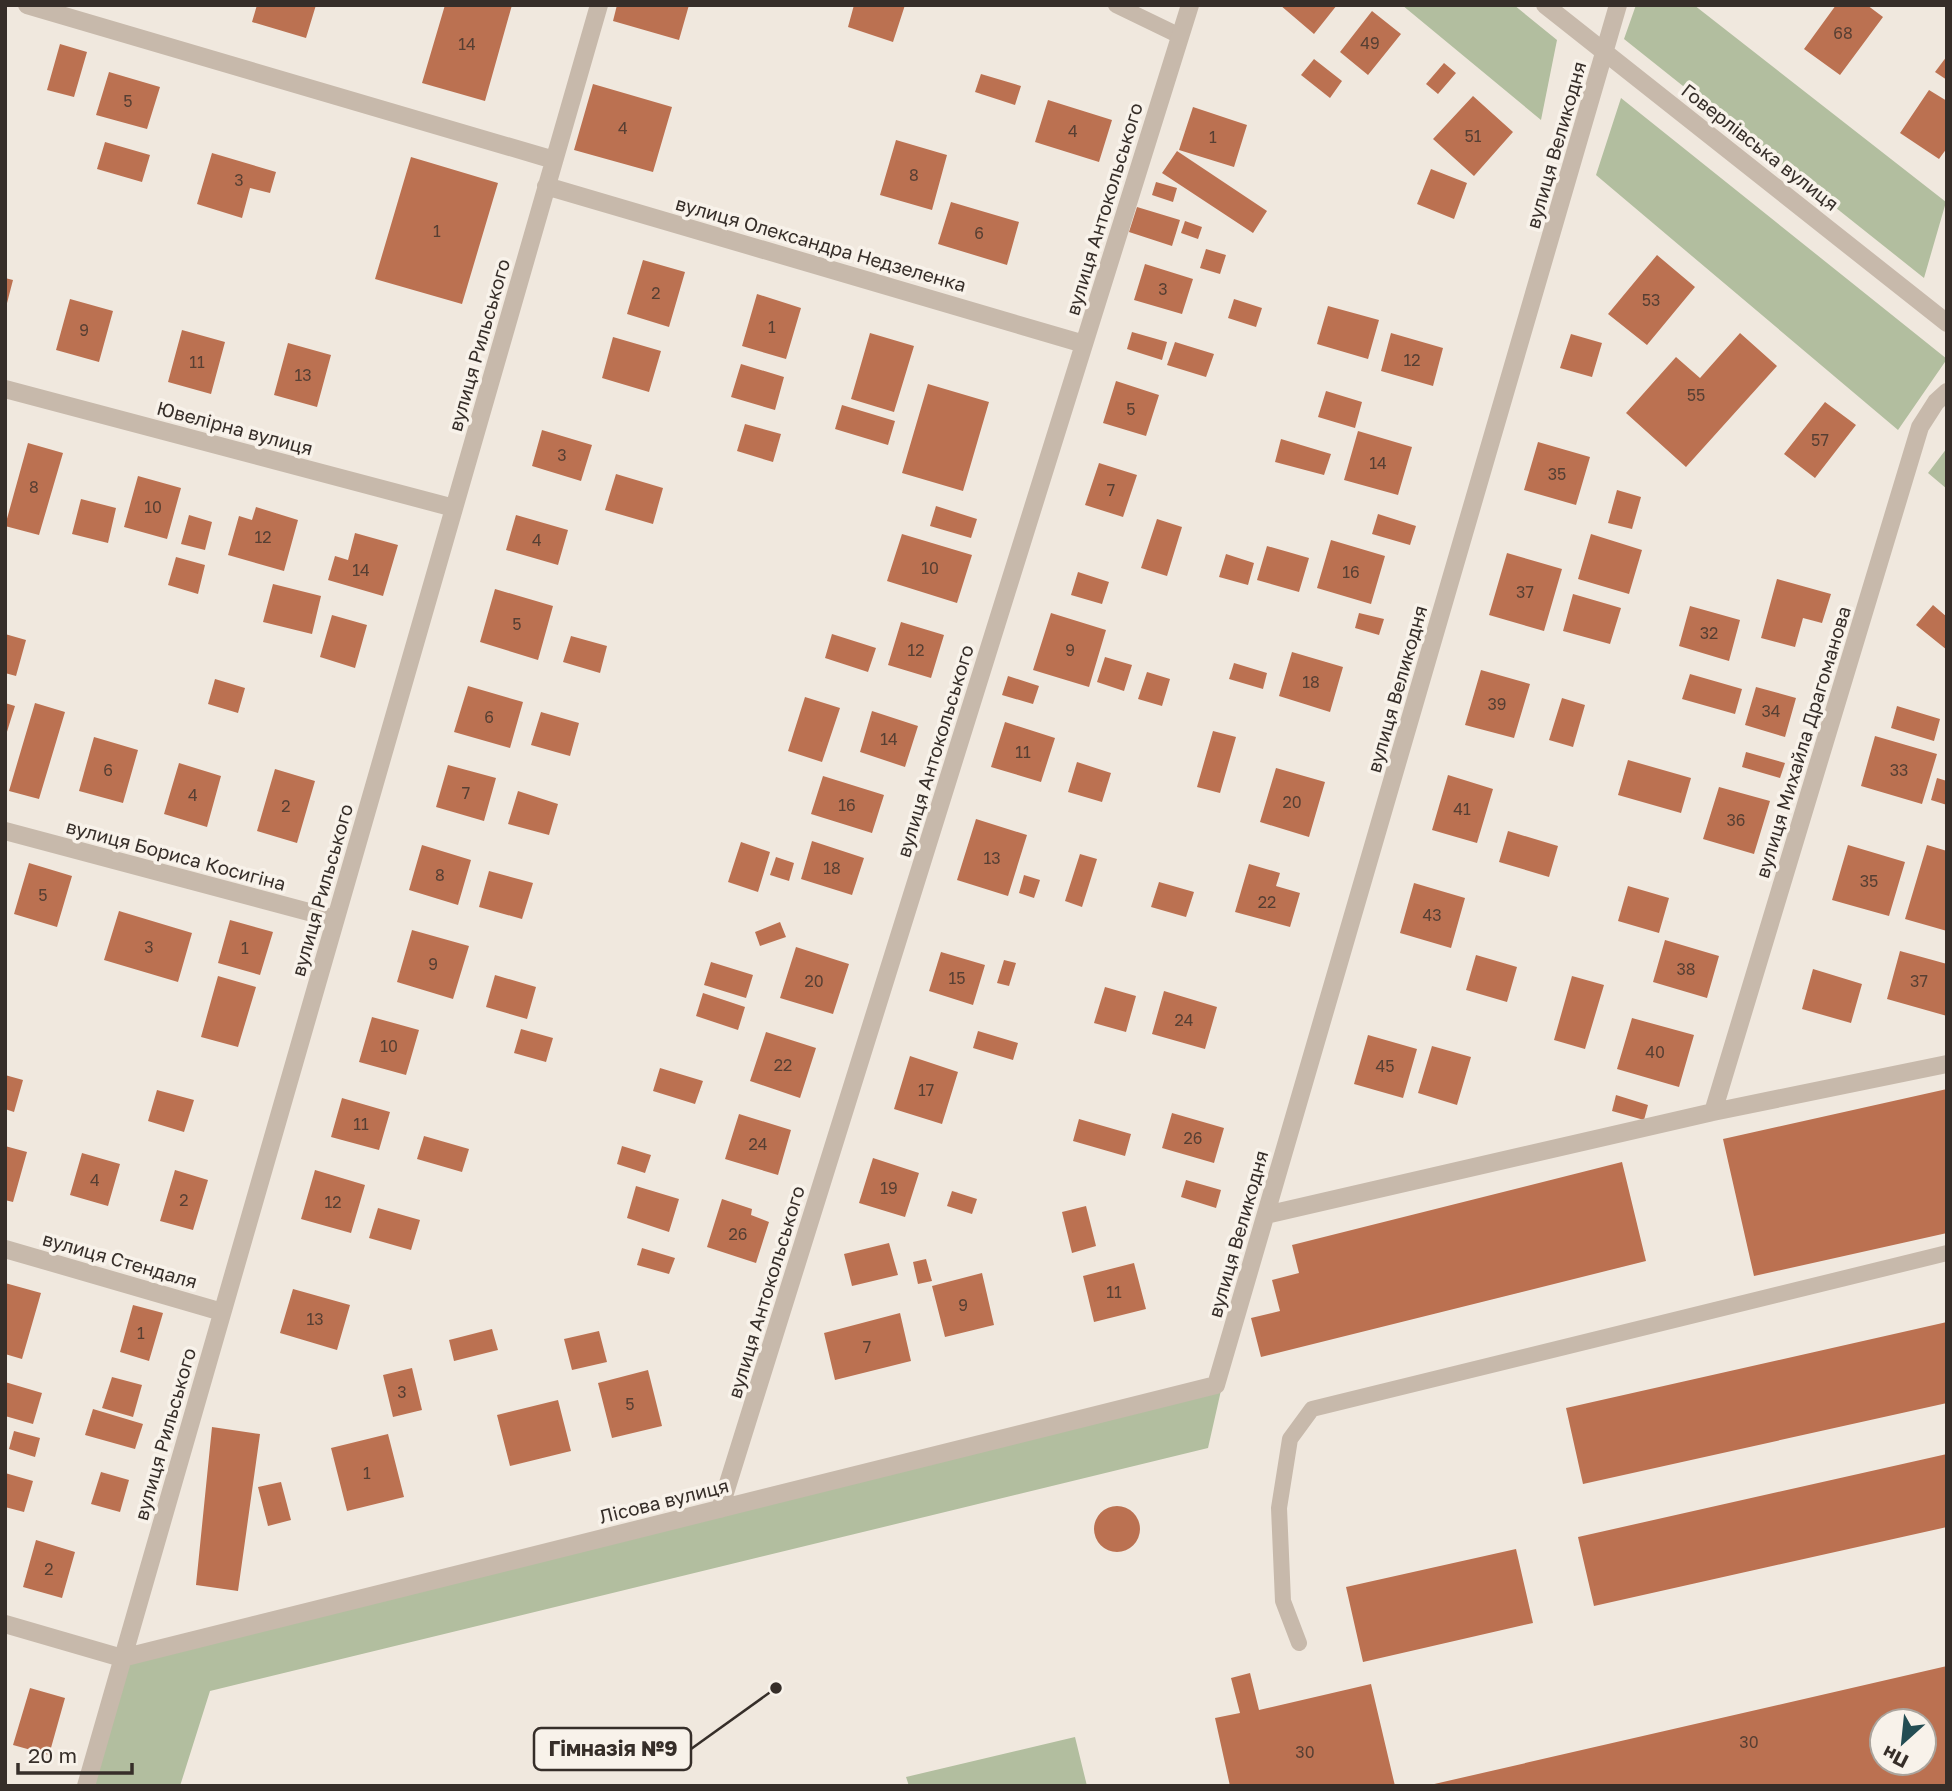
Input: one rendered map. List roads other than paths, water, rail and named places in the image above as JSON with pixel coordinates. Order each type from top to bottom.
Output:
[{"type":"street","points":[[27,5],[554,160]]},
{"type":"street","name":"вулиця Рильського","points":[[86,1786],[599,5]]},
{"type":"street","name":"вулиця Антокольського","points":[[720,1509],[1190,5]]},
{"type":"street","name":"Говерлівська вулиця","points":[[1545,5],[1946,320]]},
{"type":"street","name":"вулиця Великодня","points":[[1216,1385],[1618,5]]},
{"type":"street","name":"вулиця Олександра Недзеленка","points":[[546,186],[1084,344]]},
{"type":"street","name":"Ювелірна вулиця","points":[[5,389],[454,508]]},
{"type":"street","name":"вулиця Михайла Драгоманова","points":[[1713,1112],[1920,427],[1936,402],[1947,392]]},
{"type":"street","name":"вулиця Бориса Косигіна","points":[[5,831],[335,919]]},
{"type":"street","points":[[1266,1215],[1713,1112],[1947,1064]]},
{"type":"street","name":"вулиця Стендаля","points":[[5,1249],[222,1312]]},
{"type":"street","name":"Лісова вулиця","points":[[122,1658],[1216,1385]]},
{"type":"street","points":[[5,1624],[122,1658]]},
{"type":"lane","points":[[1116,5],[1180,36]]},
{"type":"lane","points":[[1299,1643],[1283,1601],[1279,1508],[1290,1439],[1312,1409],[1947,1253]]},
{"type":"place","name":"Гімназія №9","points":[[776,1688]]}]
